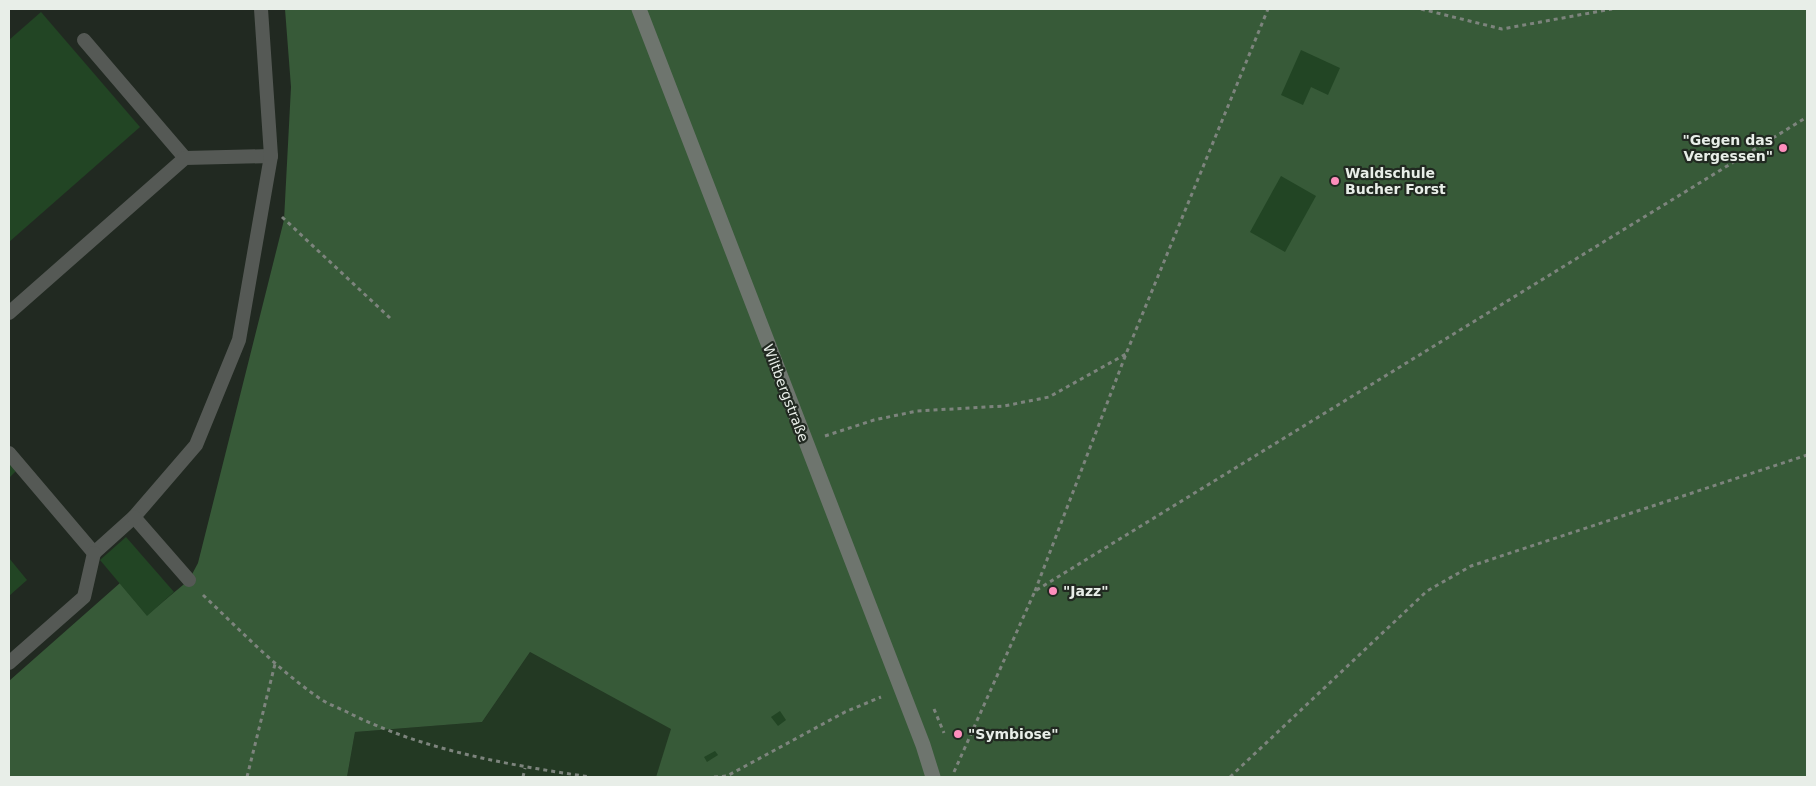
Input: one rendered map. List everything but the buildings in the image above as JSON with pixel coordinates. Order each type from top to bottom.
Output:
[{"type":"main road","name":"Wiltbergstraße","points":[[639,9],[923,745],[932,777]]},
{"type":"lane","points":[[9,663],[84,597],[94,553],[134,517],[196,444],[240,340],[271,156],[261,9]]},
{"type":"lane","points":[[84,40],[185,158]]},
{"type":"lane","points":[[9,313],[185,158],[271,156]]},
{"type":"lane","points":[[9,453],[94,553]]},
{"type":"lane","points":[[134,517],[189,580]]},
{"type":"path","points":[[952,777],[1035,591],[1126,354],[1268,9]]},
{"type":"path","points":[[1421,9],[1502,29],[1612,9]]},
{"type":"path","points":[[1035,591],[1807,117]]},
{"type":"path","points":[[284,220],[390,318]]},
{"type":"path","points":[[805,442],[882,418],[917,411],[1004,406],[1049,397],[1126,354]]},
{"type":"path","points":[[1230,777],[1427,591],[1471,566],[1807,455]]},
{"type":"path","points":[[189,580],[275,664],[321,699],[379,728],[432,746],[526,768],[590,777]]},
{"type":"path","points":[[247,777],[275,664]]},
{"type":"path","points":[[714,777],[727,776],[845,712],[901,688]]},
{"type":"path","points":[[523,777],[526,768]]},
{"type":"green space","points":[[285,9],[1807,9],[1807,777],[656,777],[671,729],[530,652],[482,722],[355,732],[347,777],[9,777],[9,681],[120,583],[147,615],[189,580],[198,563],[284,220],[291,87]]},
{"type":"green space","points":[[530,652],[672,729],[656,777],[347,777],[355,732],[482,722]]},
{"type":"place","name":"\"Gegen das Vergessen\"","points":[[1783,148]]},
{"type":"place","name":"Waldschule Bucher Forst","points":[[1335,181]]},
{"type":"place","name":"\"Jazz\"","points":[[1053,591]]},
{"type":"place","name":"\"Symbiose\"","points":[[958,734]]}]
